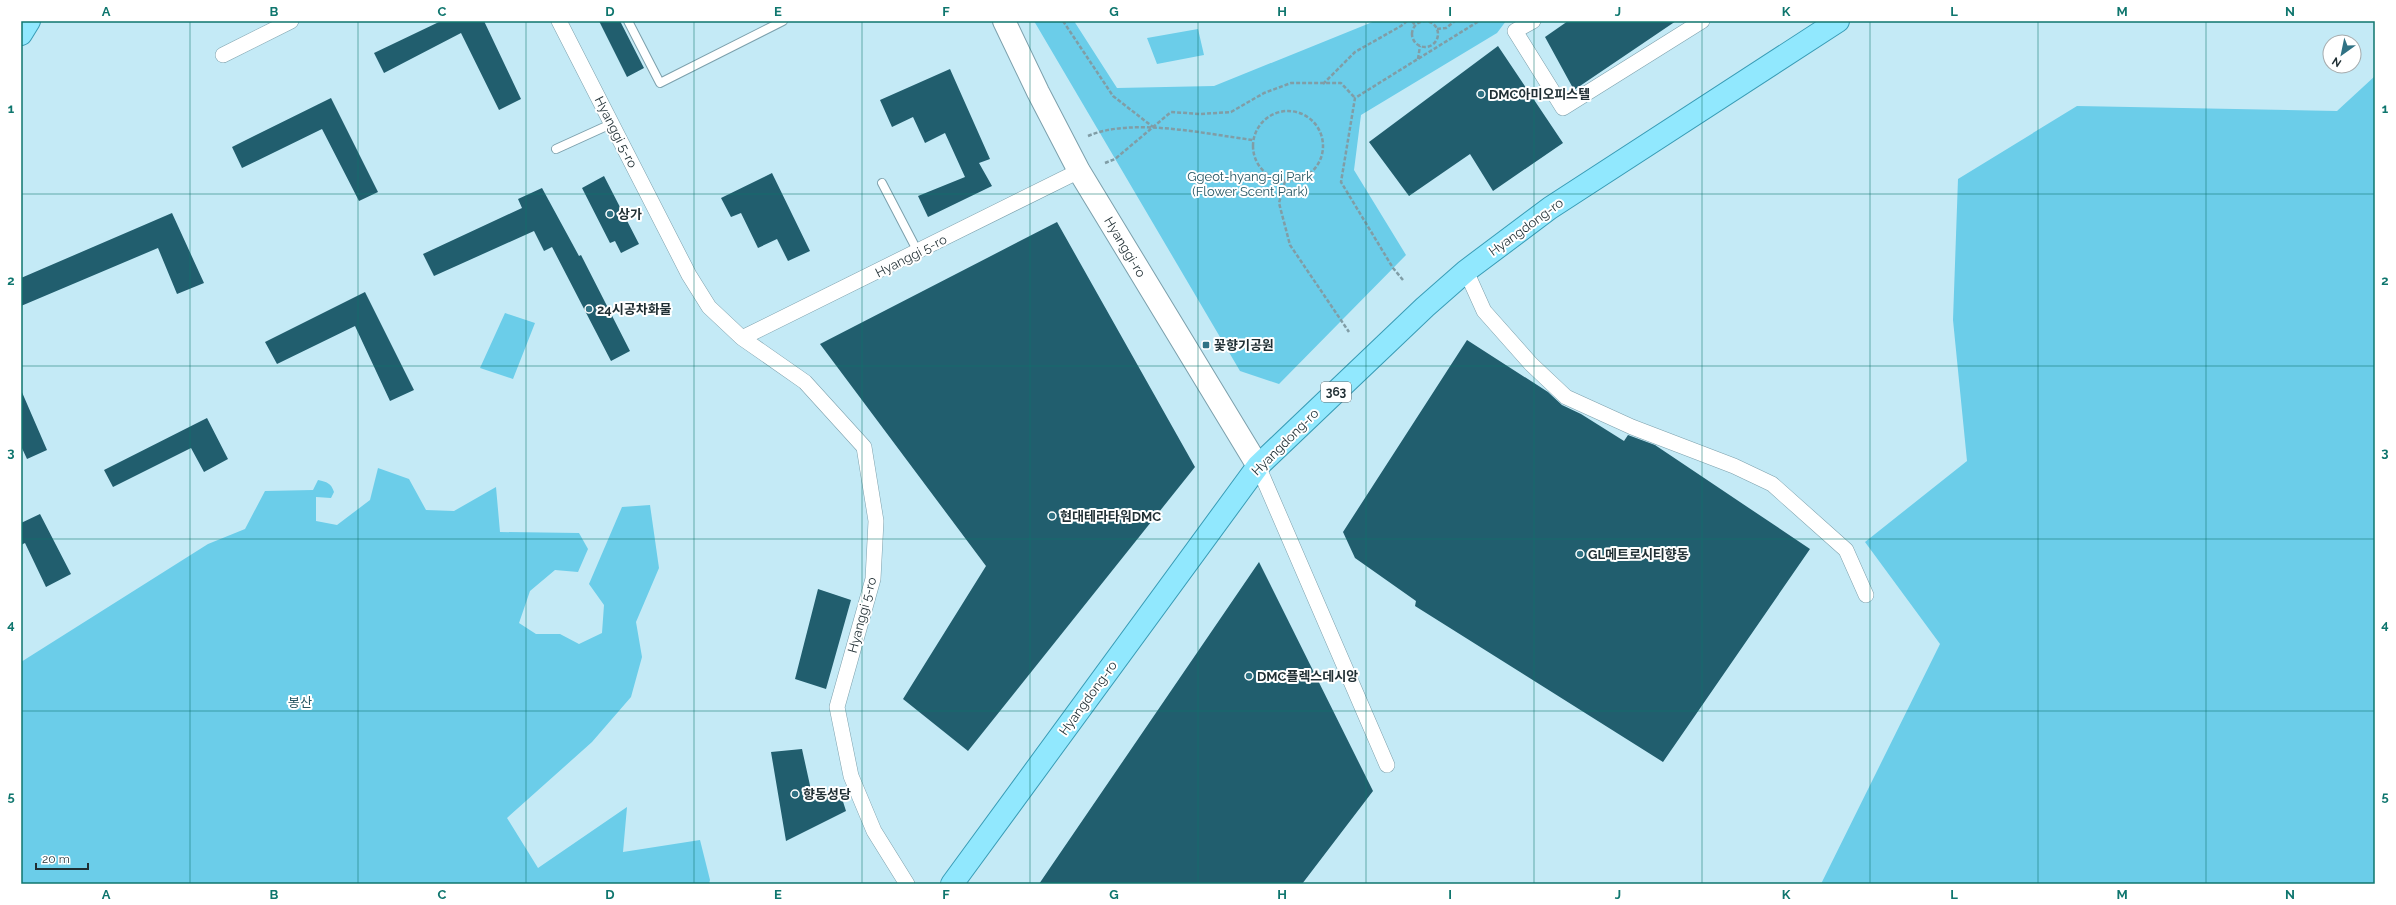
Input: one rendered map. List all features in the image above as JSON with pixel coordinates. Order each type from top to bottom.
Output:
[{"type":"main road","points":[[21,34],[29,21]]},
{"type":"main road","name":"Hyanggi-ro","points":[[1004,21],[1038,92],[1079,171],[1258,466]]},
{"type":"main road","name":"Hyangdong-ro","points":[[952,884],[1258,466],[1425,307],[1466,271],[1550,208],[1838,21]]},
{"type":"street","points":[[223,55],[291,21]]},
{"type":"street","name":"Hyanggi 5-ro","points":[[559,21],[689,275],[709,308],[742,338],[805,382],[864,447],[876,521],[873,579],[837,707],[851,776],[874,831],[907,884]]},
{"type":"street","points":[[1533,21],[1515,31],[1563,108],[1702,21]]},
{"type":"street","name":"Hyanggi 5-ro","points":[[742,338],[1079,171]]},
{"type":"street","points":[[1466,271],[1484,311],[1531,364],[1566,397],[1632,427],[1734,466],[1772,484],[1846,550],[1866,596]]},
{"type":"street","points":[[1258,466],[1387,765]]},
{"type":"lane","points":[[628,21],[660,83],[783,21]]},
{"type":"lane","points":[[556,149],[611,124]]},
{"type":"lane","points":[[882,183],[918,252]]},
{"type":"path","points":[[1062,21],[1113,96],[1153,127]]},
{"type":"path","points":[[1323,84],[1355,52],[1401,26],[1407,21]]},
{"type":"path","points":[[1412,21],[1415,25]]},
{"type":"path","points":[[1415,25],[1427,21],[1437,29],[1446,28],[1455,21]]},
{"type":"path","points":[[1403,280],[1393,268],[1341,182],[1355,98],[1479,21]]},
{"type":"path","points":[[1415,25],[1412,37],[1420,46],[1429,46],[1436,42],[1437,29]]},
{"type":"path","points":[[1418,59],[1420,46]]},
{"type":"path","points":[[1105,163],[1115,159],[1171,112],[1200,114],[1231,112],[1264,93],[1292,83],[1341,83],[1355,98]]},
{"type":"path","points":[[1297,111],[1307,116],[1316,124],[1322,134],[1323,146],[1321,157],[1316,167],[1307,175],[1297,180],[1285,181],[1274,178],[1264,172],[1257,163],[1253,152],[1253,140],[1257,129],[1264,120],[1279,112],[1297,111]]},
{"type":"path","points":[[1088,136],[1100,131],[1153,127],[1253,140]]},
{"type":"path","points":[[1285,181],[1279,203],[1290,245],[1349,332]]},
{"type":"green space","name":"Ggeot-hyang-gi Park (Flower Scent Park)","points":[[1034,21],[1074,21],[1117,88],[1214,86],[1375,21],[1506,21],[1497,33],[1361,115],[1354,170],[1406,255],[1279,384],[1240,371]]},
{"type":"green space","points":[[1198,29],[1204,55],[1157,64],[1147,38]]},
{"type":"green space","points":[[2375,76],[2375,884],[1821,884],[1940,644],[1865,542],[1967,461],[1953,320],[1958,179],[2077,106],[2337,111]]},
{"type":"green space","points":[[505,313],[535,323],[513,379],[480,368]]},
{"type":"green space","name":"봉산","points":[[378,468],[409,479],[426,510],[454,511],[496,487],[500,532],[579,533],[588,549],[578,572],[555,570],[530,591],[519,623],[536,634],[560,634],[579,644],[602,633],[604,605],[589,584],[622,507],[650,505],[659,568],[636,622],[642,657],[631,697],[592,742],[507,818],[538,868],[627,807],[623,852],[700,840],[710,880],[709,884],[21,884],[21,662],[208,544],[245,529],[265,491],[313,490],[318,480],[326,482],[332,487],[334,492],[331,498],[316,497],[316,521],[337,525],[370,500]]},
{"type":"building","points":[[441,21],[484,21],[521,99],[499,110],[461,33],[384,73],[374,53]]},
{"type":"building","points":[[599,21],[620,21],[644,68],[627,77]]},
{"type":"building","points":[[1568,21],[1676,21],[1574,90],[1545,37]]},
{"type":"building","name":"DMC아미오피스텔","points":[[1498,46],[1563,143],[1493,191],[1470,154],[1409,196],[1369,142]]},
{"type":"building","points":[[950,69],[990,159],[979,163],[992,186],[928,217],[918,196],[965,177],[945,133],[925,143],[913,117],[892,127],[880,100]]},
{"type":"building","points":[[331,98],[378,192],[359,201],[322,129],[242,168],[232,147]]},
{"type":"building","points":[[772,173],[810,251],[788,261],[777,239],[758,248],[741,213],[731,217],[721,198]]},
{"type":"building","name":"상가","points":[[604,176],[639,244],[621,253],[615,241],[610,243],[582,188]]},
{"type":"building","points":[[542,188],[579,256],[581,255],[630,351],[611,361],[552,247],[544,251],[534,231],[434,276],[423,254],[522,208],[518,199]]},
{"type":"building","points":[[172,213],[204,283],[177,294],[158,248],[21,306],[21,278]]},
{"type":"building","name":"현대테라타워DMC","points":[[1057,222],[1195,467],[968,751],[903,699],[986,566],[820,344]]},
{"type":"building","points":[[365,292],[414,390],[390,401],[355,326],[277,364],[265,342]]},
{"type":"building","name":"GL메트로시티향동","points":[[1467,340],[1548,392],[1562,405],[1581,414],[1624,441],[1628,435],[1655,445],[1810,549],[1663,762],[1415,606],[1416,601],[1355,558],[1343,532]]},
{"type":"building","points":[[21,390],[47,450],[27,459],[21,446]]},
{"type":"building","points":[[207,418],[228,459],[204,472],[191,448],[113,487],[104,470]]},
{"type":"building","points":[[40,514],[71,574],[46,587],[25,543],[21,545],[21,523]]},
{"type":"building","name":"DMC플렉스데시앙","points":[[1259,562],[1373,791],[1302,884],[1039,884]]},
{"type":"building","points":[[818,589],[851,600],[826,689],[795,679]]},
{"type":"building","name":"향동성당","points":[[802,749],[813,799],[839,789],[846,811],[786,841],[771,752]]},
{"type":"place","name":"DMC아미오피스텔","points":[[1481,94]]},
{"type":"place","name":"상가","points":[[610,214]]},
{"type":"place","name":"24시공차화물","points":[[589,309]]},
{"type":"place","name":"꽃향기공원","points":[[1206,345]]},
{"type":"place","name":"현대테라타워DMC","points":[[1052,516]]},
{"type":"place","name":"GL메트로시티향동","points":[[1580,554]]},
{"type":"place","name":"DMC플렉스데시앙","points":[[1249,676]]},
{"type":"place","name":"향동성당","points":[[795,794]]}]
